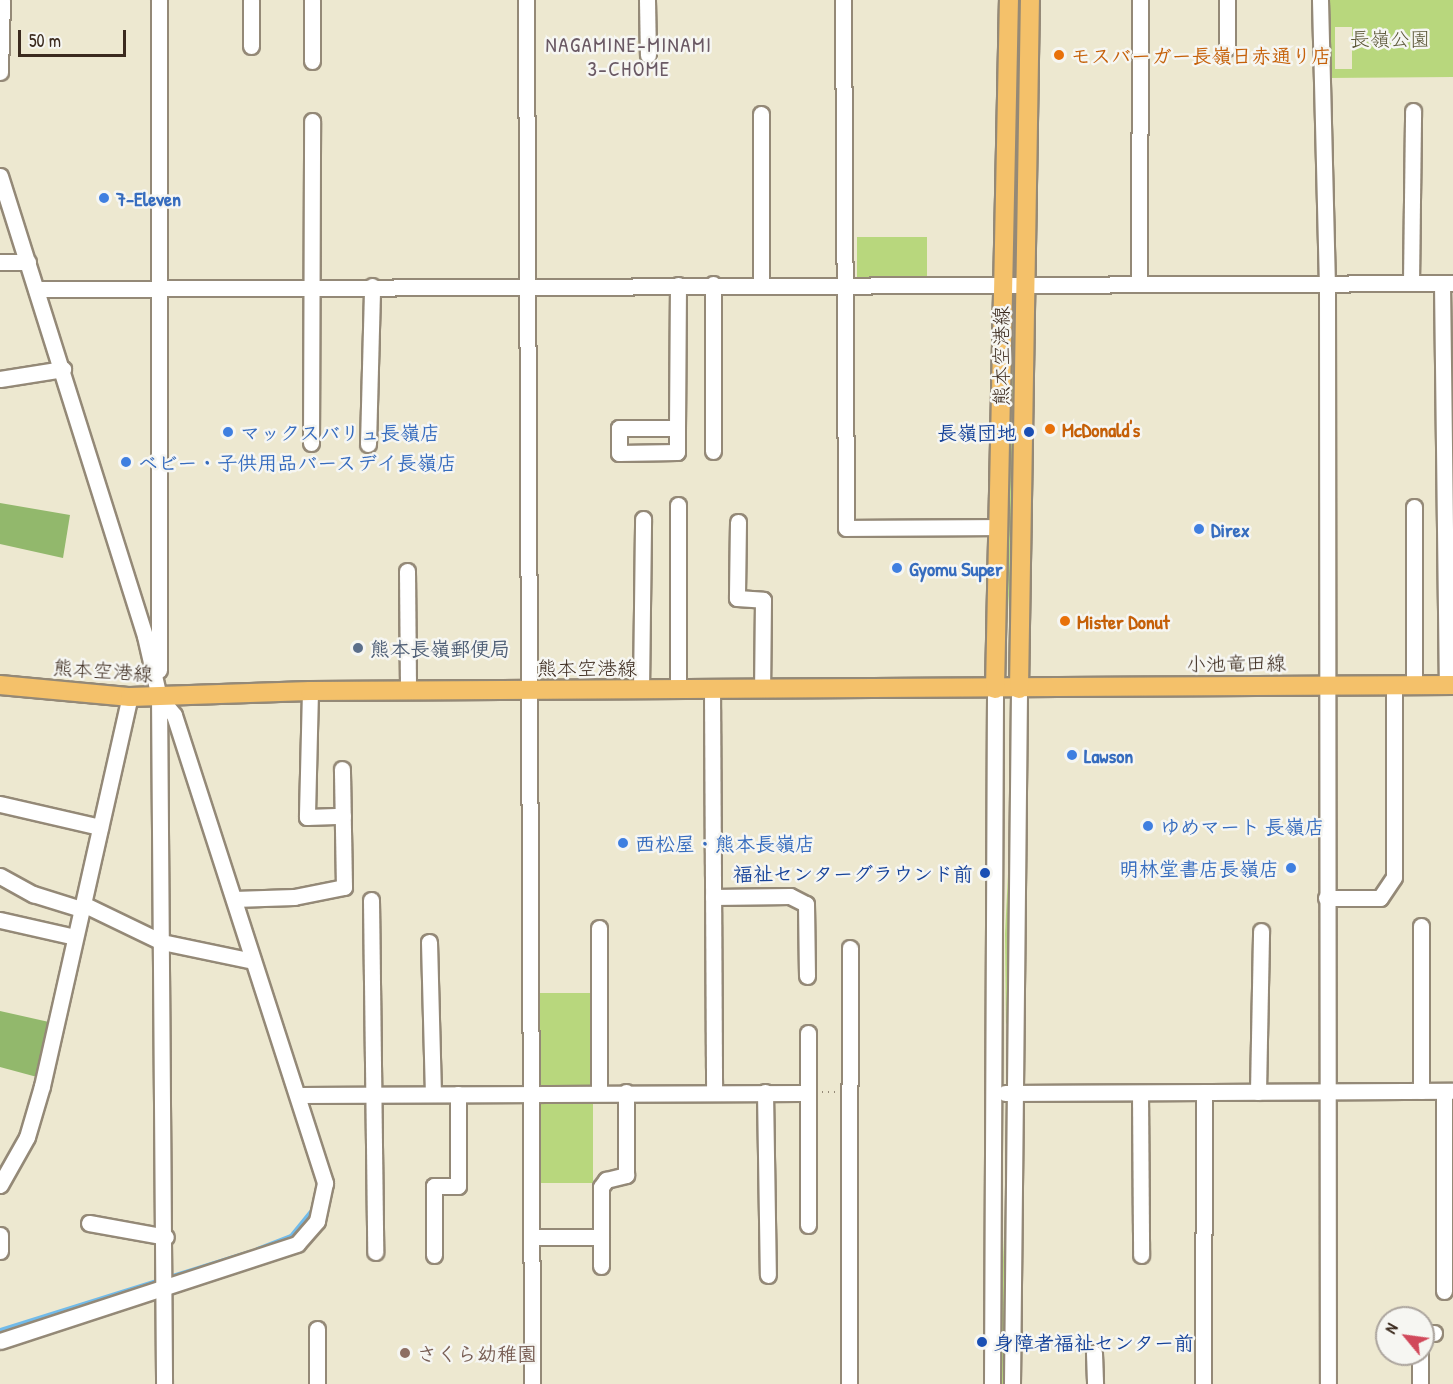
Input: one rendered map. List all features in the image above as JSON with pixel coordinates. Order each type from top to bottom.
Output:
[{"type":"main road","name":"熊本空港線","points":[[995,689],[1009,0]]},
{"type":"main road","name":"熊本空港線","points":[[0,685],[130,697],[408,690],[1019,689],[1023,286],[1030,0]]},
{"type":"main road","name":"小池竜田線","points":[[1019,689],[1450,685]]},
{"type":"street","points":[[0,72],[2,0]]},
{"type":"street","points":[[159,0],[159,697],[166,1237],[164,1384]]},
{"type":"street","points":[[251,0],[251,46]]},
{"type":"street","points":[[312,0],[312,61]]},
{"type":"street","points":[[526,0],[532,1384]]},
{"type":"street","points":[[647,0],[648,55]]},
{"type":"street","points":[[843,0],[846,528],[999,527]]},
{"type":"street","points":[[1139,283],[1140,0]]},
{"type":"street","points":[[1227,0],[1227,48]]},
{"type":"street","points":[[1320,0],[1327,283],[1328,1384]]},
{"type":"street","points":[[1411,283],[1413,111]]},
{"type":"street","points":[[761,114],[761,284]]},
{"type":"street","points":[[311,443],[312,121]]},
{"type":"street","points":[[0,176],[63,369],[159,697],[174,715],[326,1183],[317,1221],[297,1244],[276,1254],[0,1341]]},
{"type":"street","points":[[5,262],[28,262]]},
{"type":"street","points":[[36,289],[846,283],[1002,288],[1139,283],[1448,283],[1450,685]]},
{"type":"street","points":[[713,284],[713,451]]},
{"type":"street","points":[[677,428],[678,285]]},
{"type":"street","points":[[368,444],[372,286]]},
{"type":"street","points":[[0,380],[63,369]]},
{"type":"street","points":[[678,505],[678,690]]},
{"type":"street","points":[[1414,507],[1414,685]]},
{"type":"street","points":[[641,690],[643,519]]},
{"type":"street","points":[[738,522],[737,598],[763,600],[762,689]]},
{"type":"street","points":[[407,571],[408,690]]},
{"type":"street","points":[[1326,898],[1380,898],[1394,878],[1394,685]]},
{"type":"street","points":[[992,1384],[995,689]]},
{"type":"street","points":[[1012,1384],[1019,689]]},
{"type":"street","points":[[712,690],[714,1091]]},
{"type":"street","points":[[310,691],[307,817],[343,816]]},
{"type":"street","points":[[0,1185],[27,1137],[130,697]]},
{"type":"street","points":[[234,899],[294,897],[344,887],[342,769]]},
{"type":"street","points":[[0,804],[100,827]]},
{"type":"street","points":[[0,876],[33,894],[82,907],[162,942],[253,961]]},
{"type":"street","points":[[713,897],[790,896],[807,904],[807,976]]},
{"type":"street","points":[[371,900],[375,1252]]},
{"type":"street","points":[[0,920],[75,937]]},
{"type":"street","points":[[1421,926],[1421,1091]]},
{"type":"street","points":[[599,928],[599,1093]]},
{"type":"street","points":[[1258,1092],[1261,931]]},
{"type":"street","points":[[429,942],[433,1094]]},
{"type":"street","points":[[849,1384],[850,948]]},
{"type":"street","points":[[808,1033],[808,1225]]},
{"type":"street","points":[[298,1095],[714,1091],[807,1093]]},
{"type":"street","points":[[993,1093],[1448,1091],[1444,1291]]},
{"type":"street","points":[[601,1266],[601,1187],[606,1179],[626,1175],[626,1092]]},
{"type":"street","points":[[765,1092],[768,1275]]},
{"type":"street","points":[[1203,1384],[1204,1092]]},
{"type":"street","points":[[1140,1093],[1141,1255]]},
{"type":"street","points":[[434,1255],[434,1186],[458,1186],[458,1094]]},
{"type":"street","points":[[89,1223],[166,1237]]},
{"type":"street","points":[[0,1235],[0,1251]]},
{"type":"street","points":[[531,1237],[601,1237]]},
{"type":"street","points":[[317,1329],[317,1384]]},
{"type":"street","points":[[1094,1353],[1095,1384]]},
{"type":"street","points":[[1420,1366],[1420,1384]]},
{"type":"path","points":[[807,1093],[839,1092]]},
{"type":"green space","points":[[1020,0],[1023,0],[1014,230],[1013,49]]},
{"type":"green space","name":"長嶺公園","points":[[1326,0],[1453,0],[1453,77],[1326,78]],"holes":[[[1335,27],[1352,27],[1352,69],[1335,69]]]},
{"type":"green space","points":[[857,237],[927,237],[927,277],[857,277]]},
{"type":"green space","points":[[1013,338],[1016,338],[1014,518],[1007,624]]},
{"type":"green space","points":[[0,503],[70,515],[63,558],[0,544]]},
{"type":"green space","points":[[1012,794],[1007,1023],[1006,1024],[1005,934]]},
{"type":"green space","points":[[535,993],[593,993],[593,1088],[535,1088]]},
{"type":"green space","points":[[0,1011],[49,1022],[37,1077],[0,1067]]},
{"type":"green space","points":[[536,1100],[593,1100],[593,1183],[536,1183]]},
{"type":"green space","points":[[1008,1142],[1004,1384],[1001,1384],[1003,1260]]},
{"type":"waterway","points":[[257,1249],[291,1236],[314,1208]]},
{"type":"waterway","points":[[0,1330],[249,1252]]},
{"type":"place","name":"モスバーガー長嶺日赤通り店","points":[[1059,55]]},
{"type":"place","name":"7-Eleven","points":[[104,198]]},
{"type":"place","name":"McDonald's","points":[[1050,429]]},
{"type":"place","name":"マックスバリュ長嶺店","points":[[228,432]]},
{"type":"place","name":"長嶺団地","points":[[1029,432]]},
{"type":"place","name":"ベビー・子供用品バースデイ長嶺店","points":[[126,462]]},
{"type":"place","name":"Direx","points":[[1199,529]]},
{"type":"place","name":"Gyomu Super","points":[[897,568]]},
{"type":"place","name":"Mister Donut","points":[[1065,621]]},
{"type":"place","name":"熊本長嶺郵便局","points":[[358,648]]},
{"type":"place","name":"Lawson","points":[[1072,755]]},
{"type":"place","name":"ゆめマート 長嶺店","points":[[1148,826]]},
{"type":"place","name":"西松屋・熊本長嶺店","points":[[623,843]]},
{"type":"place","name":"明林堂書店長嶺店","points":[[1291,868]]},
{"type":"place","name":"福祉センターグラウンド前","points":[[985,873]]},
{"type":"place","name":"身障者福祉センター前","points":[[982,1342]]},
{"type":"place","name":"さくら幼稚園","points":[[405,1353]]},
{"type":"district","name":"NAGAMINE-MINAMI 3-CHOME","points":[[629,57]]}]
